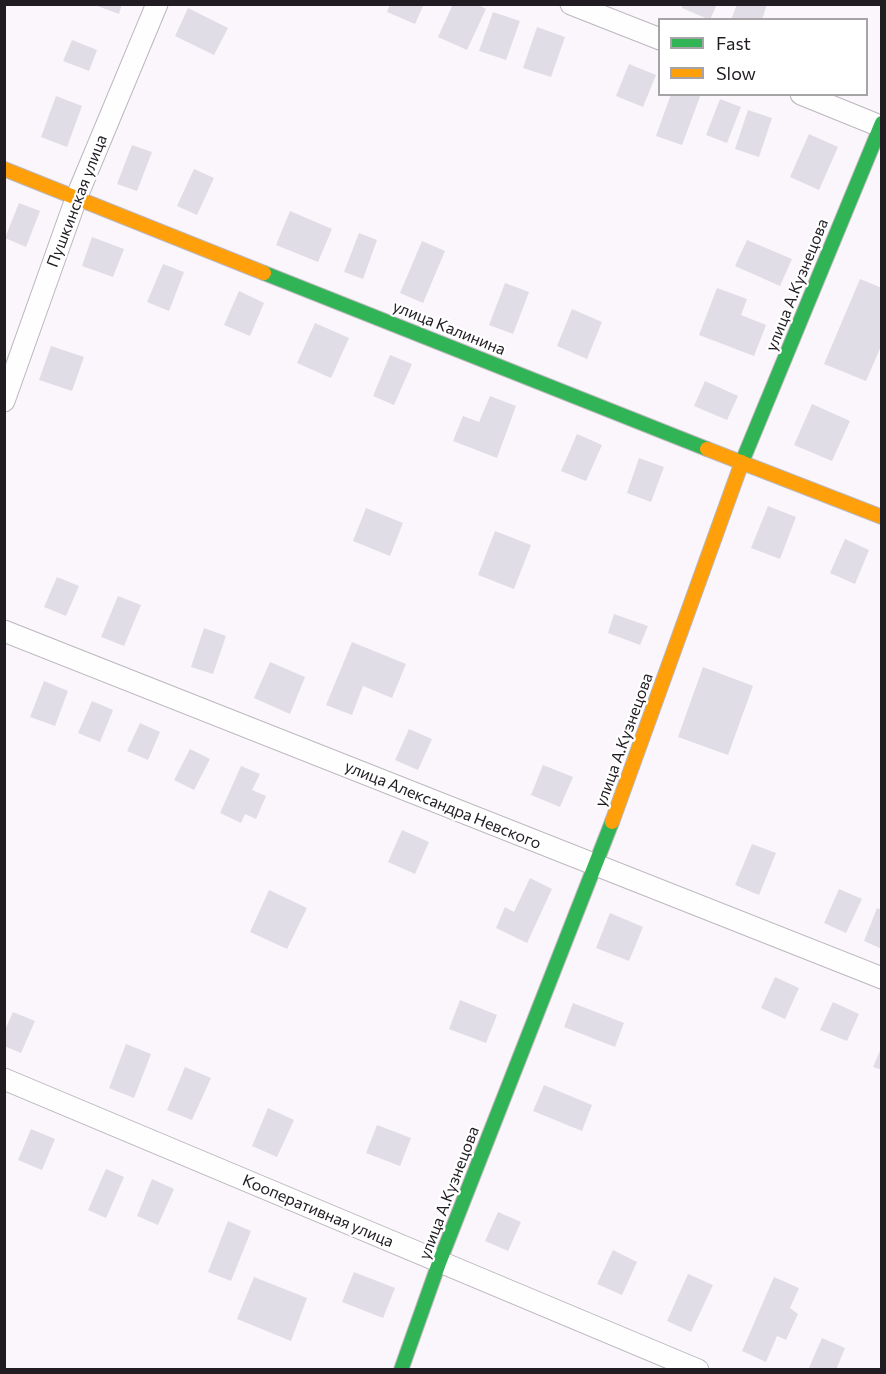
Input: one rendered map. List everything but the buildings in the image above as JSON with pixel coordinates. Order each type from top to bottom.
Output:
[{"type":"main road","name":"улица А.Кузнецова","points":[[400,1370],[439,1263],[596,866],[741,463],[881,125]]},
{"type":"main road","name":"улица Калинина","points":[[4,168],[741,463],[882,516]]},
{"type":"street","name":"Пушкинская улица","points":[[4,401],[77,196],[157,4]]},
{"type":"street","points":[[571,4],[658,38]]},
{"type":"street","points":[[806,96],[881,125]]},
{"type":"street","name":"улица Александра Невского","points":[[4,631],[882,978]]},
{"type":"street","name":"Кооперативная улица","points":[[4,1079],[698,1370]]},
{"type":"traffic: fast","points":[[742,462],[882,123]]},
{"type":"traffic: fast","points":[[264,273],[707,449]]},
{"type":"traffic: fast","points":[[401,1370],[439,1263],[612,822]]},
{"type":"traffic: slow","points":[[4,169],[264,273]]},
{"type":"traffic: slow","points":[[707,449],[882,517]]},
{"type":"traffic: slow","points":[[612,822],[742,462]]}]
